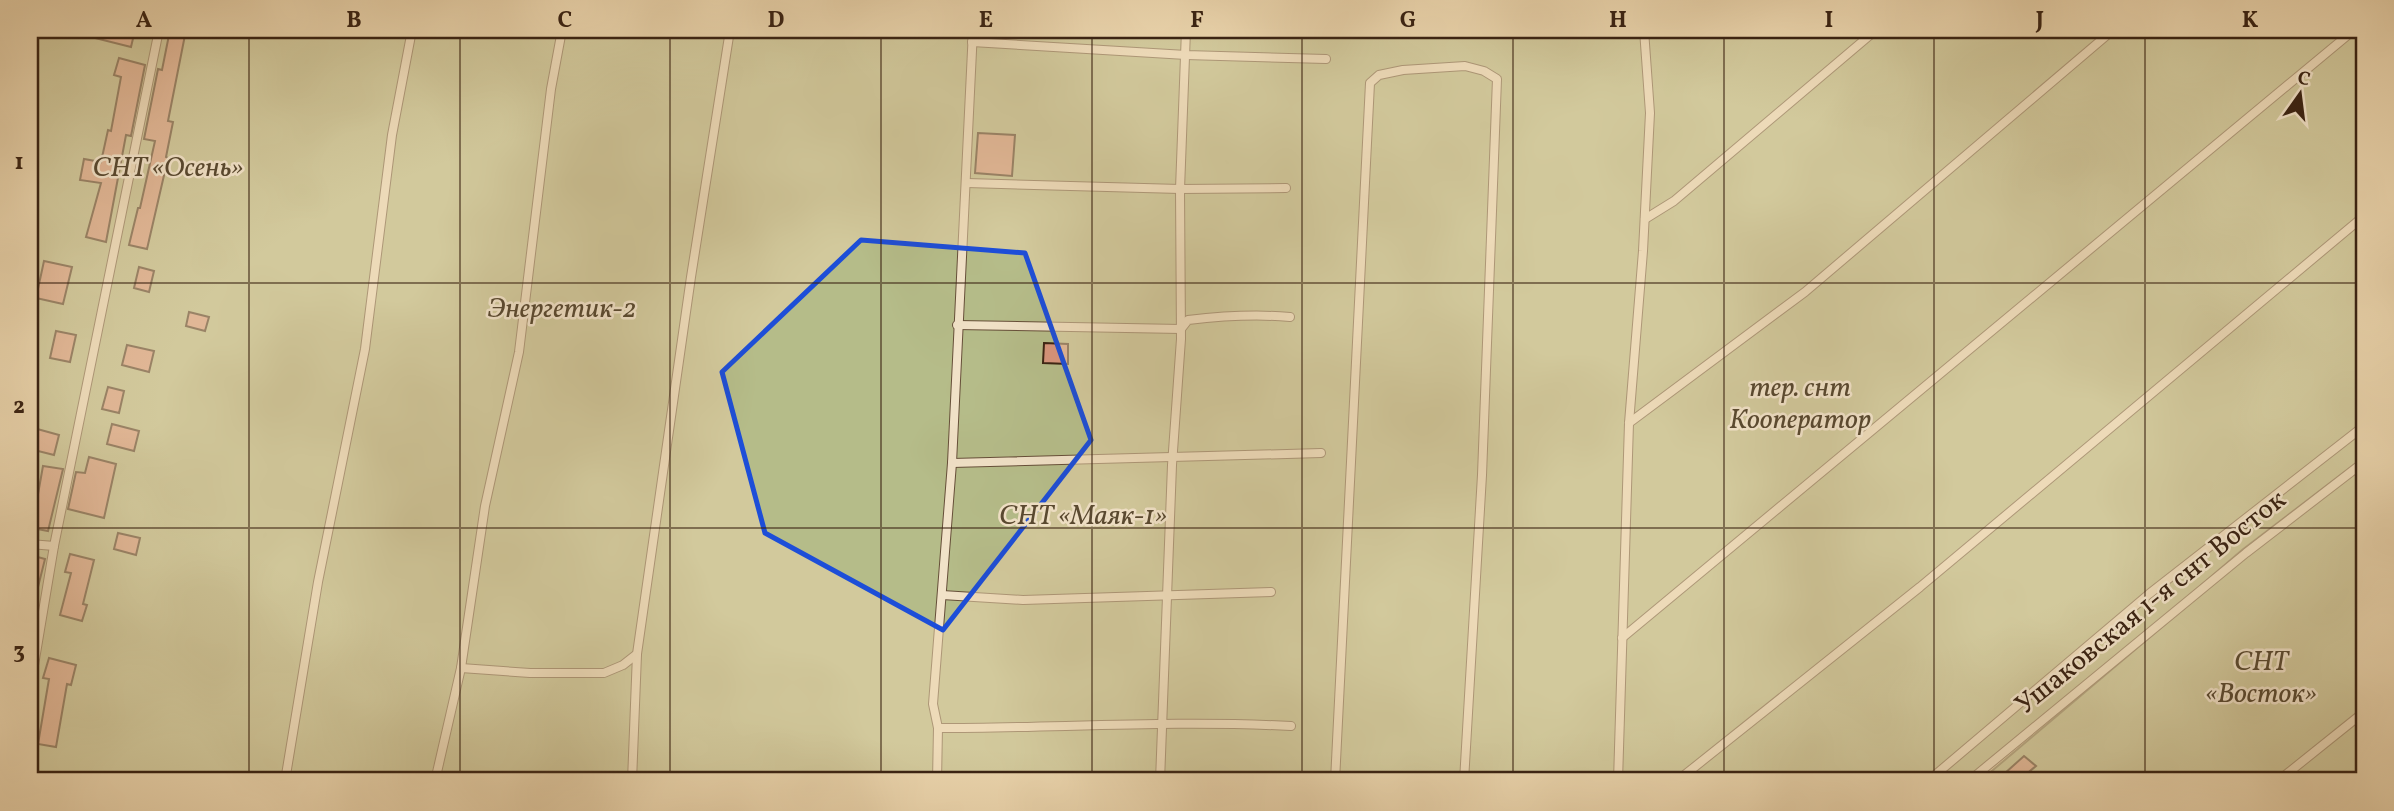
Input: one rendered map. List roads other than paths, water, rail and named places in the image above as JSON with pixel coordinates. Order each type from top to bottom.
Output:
[{"type":"lane","points":[[30,54],[35,30]]},
{"type":"lane","points":[[30,689],[54,546],[159,30]]},
{"type":"lane","points":[[285,781],[318,582],[365,349],[391,135],[412,30]]},
{"type":"lane","points":[[435,781],[461,668],[485,506],[519,352],[551,89],[562,30]]},
{"type":"lane","points":[[632,781],[637,654],[691,277],[730,30]]},
{"type":"lane","points":[[937,781],[937,728],[933,704],[952,463],[973,30]]},
{"type":"lane","points":[[1160,781],[1181,329],[1180,189],[1186,30]]},
{"type":"lane","points":[[1618,781],[1629,423],[1645,219],[1650,113],[1644,30]]},
{"type":"lane","points":[[1645,219],[1674,201],[1876,30]]},
{"type":"lane","points":[[1629,423],[1805,292],[2113,30]]},
{"type":"lane","points":[[1622,638],[2354,30]]},
{"type":"lane","points":[[972,42],[1186,55],[1325,59]]},
{"type":"lane","points":[[1335,781],[1370,83],[1379,75],[1403,70],[1465,66],[1485,71],[1497,79],[1482,475],[1464,781]]},
{"type":"lane","points":[[967,183],[1180,189],[1286,188]]},
{"type":"lane","points":[[1677,781],[1920,587],[2364,216]]},
{"type":"lane","points":[[1181,329],[1188,320],[1213,317],[1290,317]]},
{"type":"lane","points":[[957,325],[1181,329]]},
{"type":"lane","points":[[1928,781],[2149,594],[2364,426]]},
{"type":"lane","points":[[952,463],[1321,453]]},
{"type":"lane","name":"Ушаковская 1-я снт Восток","points":[[1969,781],[2246,552],[2364,462]]},
{"type":"lane","points":[[30,544],[54,546]]},
{"type":"lane","points":[[942,595],[1023,600],[1271,593]]},
{"type":"lane","points":[[461,668],[530,673],[604,673],[623,666],[637,654]]},
{"type":"lane","points":[[2278,781],[2364,712]]},
{"type":"lane","points":[[937,728],[1207,722],[1291,726]]},
{"type":"park label","name":"СНТ «Осень»","points":[[168,168]]},
{"type":"park label","name":"Энергетик-2","points":[[562,309]]},
{"type":"park label","name":"тер. снт Кооператор","points":[[1800,404]]},
{"type":"park label","name":"СНТ «Маяк-1»","points":[[1083,516]]},
{"type":"park label","name":"СНТ «Восток»","points":[[2261,678]]}]
